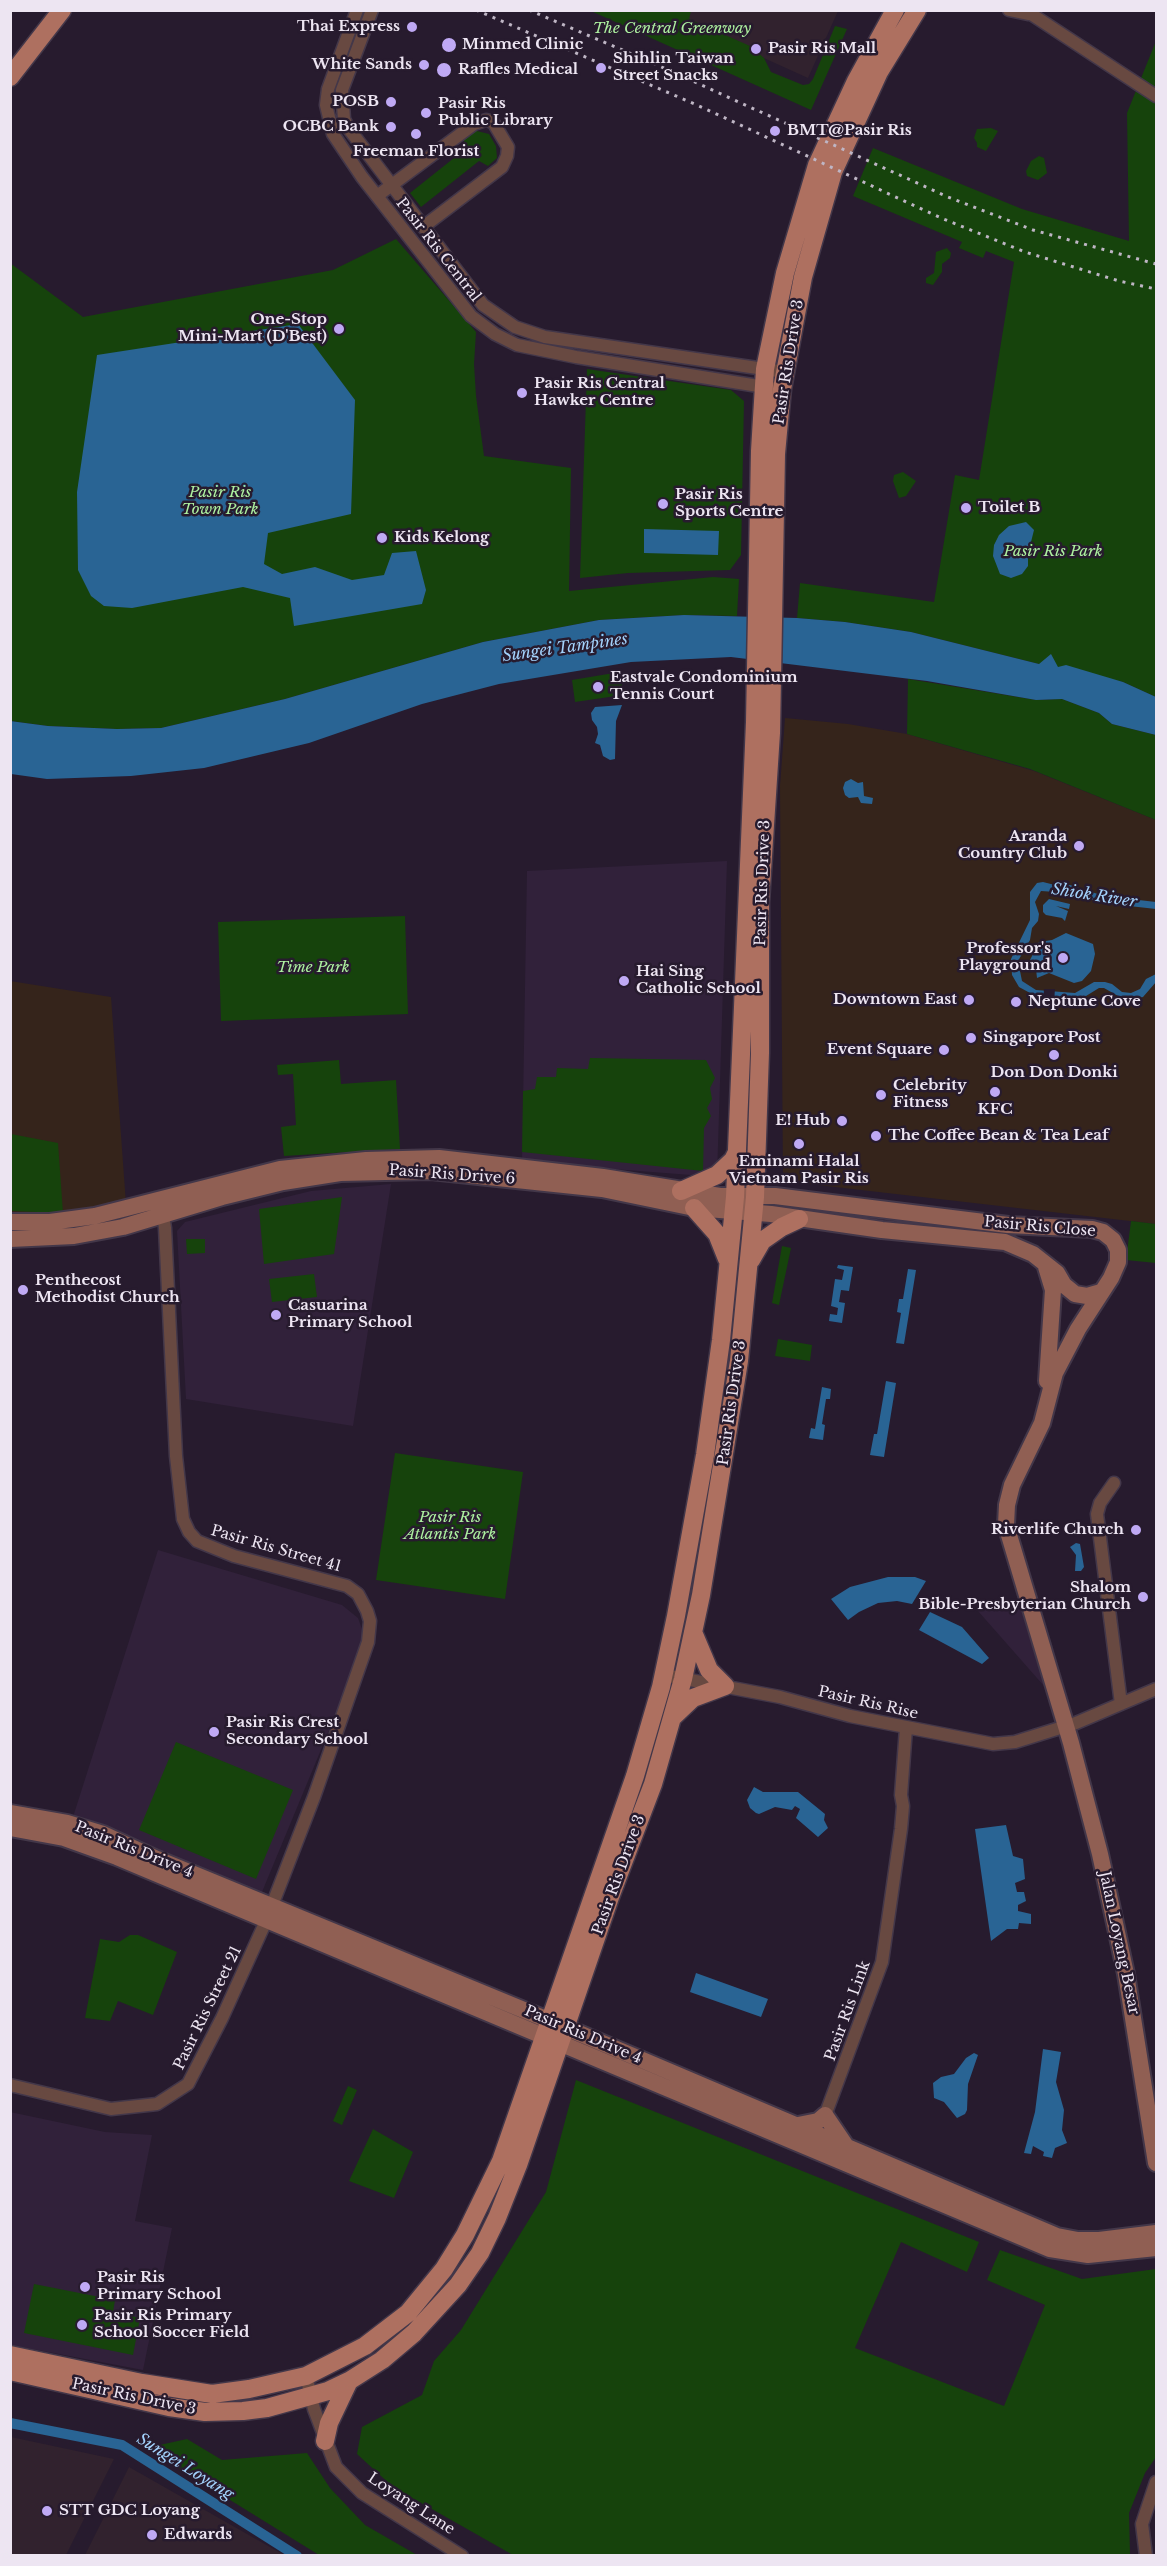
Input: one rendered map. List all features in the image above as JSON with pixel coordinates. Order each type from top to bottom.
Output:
[{"type":"main road","points":[[10,64],[52,10]]},
{"type":"main road","points":[[10,77],[62,10]]},
{"type":"main road","points":[[860,73],[882,10]]},
{"type":"main road","name":"Pasir Ris Drive 3","points":[[10,2355],[142,2383],[212,2394],[249,2389],[306,2376],[365,2346],[408,2313],[444,2269],[465,2235],[501,2162],[652,1784],[683,1679],[693,1632],[734,1394],[755,1204],[765,614],[776,454],[774,379],[785,273],[814,174],[831,130],[895,10]]},
{"type":"main road","name":"Pasir Ris Drive 3","points":[[774,379],[818,218],[833,172],[879,72],[917,11]]},
{"type":"main road","name":"Pasir Ris Drive 3","points":[[10,2370],[169,2408],[205,2412],[243,2411],[310,2396],[349,2382],[382,2360],[414,2333],[458,2285],[480,2253],[497,2218],[518,2165],[554,2032],[635,1776],[664,1675],[705,1455],[734,1204],[755,722],[764,665]]},
{"type":"main road","points":[[681,1191],[717,1175],[737,1152]]},
{"type":"main road","points":[[694,1208],[717,1234],[728,1264]]},
{"type":"main road","points":[[749,1264],[762,1241],[782,1227],[800,1219]]},
{"type":"main road","points":[[671,1719],[693,1698],[725,1686],[709,1670],[693,1632]]},
{"type":"main road","points":[[325,2441],[329,2423],[349,2382]]},
{"type":"street","name":"Pasir Ris Central","points":[[357,10],[336,61],[328,89],[326,105],[328,120],[337,144],[471,316],[495,334],[517,345],[576,357],[774,379]]},
{"type":"street","points":[[1009,10],[1027,12],[1156,96]]},
{"type":"street","name":"Pasir Ris Central","points":[[368,12],[342,90],[342,105],[349,129],[483,305],[509,323],[528,332],[774,379]]},
{"type":"street","points":[[377,196],[474,124],[486,120],[493,122],[508,147],[507,156],[501,166],[423,226]]},
{"type":"street","name":"Pasir Ris Drive 6","points":[[10,1239],[74,1236],[123,1227],[162,1208],[280,1170],[334,1162],[401,1158],[439,1158],[568,1173],[681,1191],[734,1204]]},
{"type":"street","name":"Pasir Ris Drive 6","points":[[10,1222],[50,1222],[162,1208],[283,1182],[340,1173],[384,1170],[431,1171],[602,1189],[694,1208],[755,1204]]},
{"type":"street","name":"Pasir Ris Close","points":[[775,1196],[1008,1225],[1092,1229],[1103,1232],[1113,1239],[1118,1250],[1118,1262],[1101,1292],[1087,1296],[1075,1294],[1064,1285],[1057,1273],[1033,1254],[1005,1242],[800,1219],[755,1204],[775,1196]]},
{"type":"street","name":"Pasir Ris Street 41","points":[[162,1208],[176,1456],[182,1513],[189,1532],[197,1542],[234,1556],[347,1586],[363,1600],[370,1621],[368,1642],[355,1683],[268,1913]]},
{"type":"street","points":[[864,1227],[868,1208]]},
{"type":"street","name":"Jalan Loyang Besar","points":[[1045,1264],[1053,1290],[1046,1406]]},
{"type":"street","name":"Jalan Loyang Besar","points":[[1101,1292],[1054,1372],[1042,1423],[1012,1485],[1007,1505],[1006,1525],[1100,1854],[1121,1946],[1156,2163]]},
{"type":"street","points":[[1050,1325],[1062,1333],[1078,1329]]},
{"type":"street","points":[[1114,1483],[1100,1503],[1097,1514],[1121,1704]]},
{"type":"street","name":"Pasir Ris Rise","points":[[664,1675],[993,1744],[1015,1742],[1065,1727]]},
{"type":"street","points":[[1065,1727],[1156,1689]]},
{"type":"street","name":"Pasir Ris Link","points":[[812,2150],[880,1970],[903,1806],[908,1796],[910,1728]]},
{"type":"street","name":"Pasir Ris Drive 4","points":[[10,1813],[67,1823],[103,1834],[268,1913],[554,2032],[798,2125],[1057,2236],[1078,2240],[1156,2234]]},
{"type":"street","name":"Pasir Ris Drive 4","points":[[10,1828],[29,1830],[78,1842],[161,1875],[268,1913]]},
{"type":"street","name":"Pasir Ris Street 21","points":[[10,2085],[111,2109],[157,2104],[175,2094],[188,2084],[222,2018],[268,1913]]},
{"type":"street","name":"Pasir Ris Drive 4","points":[[554,2032],[812,2150],[1050,2249],[1088,2255],[1156,2248]]},
{"type":"street","points":[[798,2125],[818,2121],[825,2115],[846,2146]]},
{"type":"street","points":[[1140,2236],[1150,2230],[1156,2219]]},
{"type":"street","name":"Loyang Lane","points":[[306,2376],[310,2396],[336,2467],[362,2493],[462,2556]]},
{"type":"street","points":[[1146,2556],[1142,2524],[1156,2482]]},
{"type":"shaded area","points":[[660,11],[838,11],[808,78]]},
{"type":"shaded area","name":"Downtown East","points":[[785,718],[848,724],[907,734],[1034,771],[1156,820],[1156,1224],[783,1181],[780,786]]},
{"type":"shaded area","name":"Hai Sing Catholic School","points":[[727,861],[717,1177],[522,1162],[527,871]]},
{"type":"shaded area","points":[[10,981],[111,997],[126,1204],[39,1218],[11,1214]]},
{"type":"shaded area","name":"Casuarina Primary School","points":[[391,1184],[353,1426],[186,1399],[177,1231],[185,1222],[311,1191]]},
{"type":"shaded area","name":"Pasir Ris Crest Secondary School","points":[[158,1550],[342,1605],[358,1618],[363,1632],[364,1646],[262,1892],[250,1891],[73,1817]]},
{"type":"shaded area","points":[[1018,1599],[1044,1686],[978,1611]]},
{"type":"shaded area","name":"Pasir Ris Primary School","points":[[10,2112],[105,2132],[152,2135],[135,2221],[172,2228],[143,2370],[11,2345]]},
{"type":"shaded area","name":"STT GDC Loyang","points":[[11,2437],[114,2459],[66,2555],[11,2555]]},
{"type":"shaded area","points":[[129,2467],[284,2555],[85,2555]]},
{"type":"green space","name":"The Central Greenway","points":[[591,11],[691,11],[689,19],[750,46],[764,58],[771,72],[803,85],[809,84],[813,79],[835,26],[847,29],[811,110]]},
{"type":"green space","name":"Pasir Ris Park","points":[[1156,41],[1156,697],[1123,682],[911,632],[845,622],[797,618],[800,583],[934,602],[955,475],[979,480],[1014,262],[986,251],[983,258],[959,248],[962,242],[853,196],[873,148],[1022,209],[1129,241],[1127,113]]},
{"type":"green space","points":[[991,128],[998,131],[986,151],[977,147],[974,138],[977,129]]},
{"type":"green space","points":[[473,130],[489,134],[496,146],[497,158],[488,166],[479,161],[421,207],[410,193],[464,150],[464,139]]},
{"type":"green space","points":[[1039,156],[1044,158],[1047,173],[1038,180],[1027,176],[1026,171],[1031,161]]},
{"type":"green space","name":"Pasir Ris Town Park","points":[[396,239],[476,332],[474,364],[476,396],[484,456],[571,468],[569,591],[713,577],[739,579],[737,616],[684,615],[599,620],[483,642],[285,699],[161,728],[48,726],[11,721],[10,263],[83,317],[333,270]]},
{"type":"green space","points":[[947,248],[951,253],[950,258],[942,264],[942,272],[933,285],[926,283],[926,278],[934,273],[936,252]]},
{"type":"green space","name":"Pasir Ris Sports Centre","points":[[587,369],[731,390],[744,401],[741,555],[730,570],[628,573],[580,578]]},
{"type":"green space","points":[[903,472],[916,481],[906,496],[899,498],[893,481],[894,475]]},
{"type":"green space","name":"Eastvale Condominium Tennis Court","points":[[620,672],[623,695],[575,702],[572,680]]},
{"type":"green space","points":[[908,679],[1036,700],[1062,699],[1099,713],[1112,724],[1156,735],[1156,820],[1030,769],[907,734]]},
{"type":"green space","name":"Time Park","points":[[405,916],[408,1014],[221,1021],[218,922]]},
{"type":"green space","points":[[590,1058],[706,1060],[715,1078],[710,1088],[712,1099],[707,1108],[711,1116],[704,1128],[703,1171],[522,1152],[523,1091],[535,1089],[537,1077],[556,1077],[557,1068],[588,1069]]},
{"type":"green space","points":[[339,1060],[341,1084],[396,1080],[400,1149],[284,1156],[281,1127],[296,1125],[293,1074],[278,1075],[277,1065]]},
{"type":"green space","points":[[11,1134],[58,1143],[63,1213],[11,1211]]},
{"type":"green space","points":[[342,1197],[334,1254],[264,1264],[259,1209]]},
{"type":"green space","points":[[1131,1221],[1156,1224],[1156,1263],[1126,1260]]},
{"type":"green space","points":[[186,1239],[205,1239],[205,1253],[187,1254]]},
{"type":"green space","points":[[782,1246],[791,1248],[779,1305],[772,1303]]},
{"type":"green space","points":[[314,1274],[317,1297],[272,1302],[269,1279]]},
{"type":"green space","points":[[778,1339],[812,1345],[810,1361],[775,1356]]},
{"type":"green space","name":"Pasir Ris Atlantis Park","points":[[395,1453],[523,1472],[505,1599],[376,1580]]},
{"type":"green space","points":[[176,1742],[293,1790],[256,1879],[139,1830]]},
{"type":"green space","points":[[130,1935],[138,1935],[177,1952],[153,2015],[118,2001],[110,2021],[85,2018],[100,1939],[119,1942]]},
{"type":"green space","points":[[576,2080],[979,2242],[967,2272],[901,2242],[855,2348],[1004,2406],[1045,2305],[987,2280],[1000,2250],[1082,2279],[1156,2269],[1156,2457],[1145,2473],[1129,2513],[1130,2555],[513,2555],[393,2487],[357,2454],[362,2427],[422,2395],[434,2361],[461,2330],[546,2192]]},
{"type":"green space","points":[[348,2086],[357,2090],[342,2125],[333,2121]]},
{"type":"green space","points":[[373,2129],[413,2152],[394,2198],[349,2181]]},
{"type":"green space","name":"Pasir Ris Primary School Soccer Field","points":[[34,2284],[115,2300],[113,2312],[140,2318],[133,2355],[24,2333]]},
{"type":"green space","points":[[187,2439],[222,2460],[307,2453],[330,2488],[365,2525],[417,2555],[319,2555],[146,2448]]},
{"type":"water","points":[[298,324],[355,400],[351,514],[268,533],[264,564],[282,574],[315,567],[352,580],[384,575],[392,553],[416,551],[426,590],[422,604],[294,626],[290,598],[243,587],[132,608],[104,606],[91,596],[78,570],[77,492],[97,355]]},
{"type":"water","points":[[1026,522],[1034,530],[1028,554],[1028,566],[1022,574],[1011,578],[1000,574],[993,556],[994,545],[999,535],[1009,526]]},
{"type":"water","points":[[644,529],[719,531],[718,555],[644,553]]},
{"type":"water","name":"Sungei Tampines","points":[[684,615],[797,618],[845,622],[911,632],[1039,664],[1051,654],[1058,667],[1066,665],[1123,682],[1156,697],[1156,735],[1112,724],[1099,713],[1062,699],[1036,700],[927,681],[731,657],[631,662],[499,684],[422,704],[309,743],[204,768],[131,776],[47,779],[11,774],[10,721],[48,726],[161,728],[285,699],[483,642],[599,620]]},
{"type":"water","points":[[622,705],[616,721],[615,759],[610,760],[603,756],[600,745],[595,743],[598,734],[591,713],[595,707]]},
{"type":"water","points":[[851,779],[858,783],[863,782],[864,796],[873,798],[872,804],[861,803],[858,797],[849,798],[845,795],[843,788],[845,782]]},
{"type":"water","name":"Shiok River","points":[[1037,883],[1070,885],[1104,896],[1156,902],[1156,909],[1102,903],[1070,893],[1041,891],[1035,902],[1039,914],[1038,921],[1032,928],[1030,940],[1018,961],[1022,981],[1036,990],[1075,993],[1094,982],[1105,982],[1112,984],[1122,992],[1131,993],[1140,989],[1146,979],[1156,974],[1156,982],[1143,997],[1127,1001],[1104,988],[1099,988],[1086,996],[1073,1000],[1041,999],[1019,987],[1012,975],[1011,959],[1030,920],[1030,892]]},
{"type":"water","points":[[1049,899],[1070,904],[1069,909],[1056,906],[1068,911],[1065,921],[1043,912],[1043,905]]},
{"type":"water","name":"Professor's Playground","points":[[1066,933],[1093,944],[1095,954],[1091,971],[1082,981],[1074,983],[1049,973],[1037,978],[1036,969],[1030,960],[1039,942],[1052,940]]},
{"type":"water","points":[[838,1265],[853,1267],[849,1291],[841,1290],[839,1302],[845,1303],[842,1323],[829,1321],[830,1314],[837,1315],[838,1308],[831,1306],[835,1279],[842,1280],[844,1270],[837,1268]]},
{"type":"water","points":[[908,1269],[916,1270],[904,1344],[896,1343],[901,1313],[897,1312],[899,1299],[903,1299]]},
{"type":"water","points":[[886,1381],[896,1383],[884,1457],[870,1455],[874,1434],[877,1434]]},
{"type":"water","points":[[822,1387],[831,1389],[830,1399],[826,1399],[822,1424],[825,1425],[823,1440],[809,1438],[811,1428],[815,1429]]},
{"type":"water","points":[[1076,1543],[1080,1544],[1084,1567],[1081,1571],[1075,1571],[1076,1555],[1070,1547]]},
{"type":"water","points":[[888,1577],[915,1577],[926,1581],[912,1604],[897,1601],[878,1603],[848,1620],[831,1599],[850,1587]]},
{"type":"water","points":[[930,1612],[962,1627],[989,1658],[982,1664],[919,1630]]},
{"type":"water","points":[[754,1787],[763,1792],[798,1792],[825,1814],[824,1820],[828,1828],[818,1837],[796,1818],[800,1809],[795,1806],[792,1810],[775,1807],[759,1814],[756,1813],[750,1808],[747,1800]]},
{"type":"water","points":[[1006,1825],[1013,1856],[1023,1859],[1025,1879],[1015,1883],[1017,1892],[1024,1892],[1026,1901],[1018,1905],[1018,1911],[1031,1914],[1031,1924],[1019,1923],[1018,1929],[1007,1929],[991,1941],[975,1829]]},
{"type":"water","points":[[696,1973],[768,1999],[761,2017],[690,1992]]},
{"type":"water","points":[[1043,2049],[1061,2052],[1056,2082],[1064,2110],[1062,2130],[1067,2143],[1055,2148],[1052,2158],[1043,2156],[1044,2152],[1033,2146],[1031,2154],[1024,2153],[1035,2112]]},
{"type":"water","points":[[974,2053],[978,2055],[968,2084],[967,2110],[965,2114],[957,2118],[944,2102],[934,2098],[933,2083],[941,2077],[954,2074],[966,2058]]},
{"type":"pier","points":[[1044,989],[1055,989],[1054,1002],[1043,1001]]},
{"type":"waterway","name":"Sungei Loyang","points":[[10,2423],[122,2445],[297,2556]]},
{"type":"railway","points":[[476,10],[697,105],[941,218],[1025,252],[1119,281],[1156,289]]},
{"type":"railway","points":[[529,10],[655,64],[948,197],[1033,230],[1156,264]]},
{"type":"place","name":"Thai Express","points":[[412,27]]},
{"type":"place","name":"Minmed Clinic","points":[[449,45]]},
{"type":"place","name":"Pasir Ris Mall","points":[[756,49]]},
{"type":"place","name":"White Sands","points":[[424,65]]},
{"type":"place","name":"Shihlin Taiwan Street Snacks","points":[[601,68]]},
{"type":"place","name":"Raffles Medical","points":[[444,70]]},
{"type":"place","name":"POSB","points":[[391,102]]},
{"type":"place","name":"Pasir Ris Public Library","points":[[426,113]]},
{"type":"place","name":"OCBC Bank","points":[[391,127]]},
{"type":"place","name":"BMT@Pasir Ris","points":[[775,131]]},
{"type":"place","name":"Freeman Florist","points":[[416,134]]},
{"type":"place","name":"One-Stop Mini-Mart (D'Best)","points":[[339,329]]},
{"type":"place","name":"Pasir Ris Central Hawker Centre","points":[[522,393]]},
{"type":"place","name":"Pasir Ris Sports Centre","points":[[663,504]]},
{"type":"place","name":"Toilet B","points":[[966,508]]},
{"type":"place","name":"Kids Kelong","points":[[382,538]]},
{"type":"place","name":"Eastvale Condominium Tennis Court","points":[[598,687]]},
{"type":"place","name":"Aranda Country Club","points":[[1079,846]]},
{"type":"place","name":"Professor's Playground","points":[[1063,958]]},
{"type":"place","name":"Hai Sing Catholic School","points":[[624,981]]},
{"type":"place","name":"Downtown East","points":[[969,1000]]},
{"type":"place","name":"Neptune Cove","points":[[1016,1002]]},
{"type":"place","name":"Singapore Post","points":[[971,1038]]},
{"type":"place","name":"Event Square","points":[[944,1050]]},
{"type":"place","name":"Don Don Donki","points":[[1054,1055]]},
{"type":"place","name":"KFC","points":[[995,1092]]},
{"type":"place","name":"Celebrity Fitness","points":[[881,1095]]},
{"type":"place","name":"E! Hub","points":[[842,1121]]},
{"type":"place","name":"The Coffee Bean & Tea Leaf","points":[[876,1136]]},
{"type":"place","name":"Eminami Halal Vietnam Pasir Ris","points":[[799,1144]]},
{"type":"place","name":"Penthecost Methodist Church","points":[[23,1290]]},
{"type":"place","name":"Casuarina Primary School","points":[[276,1315]]},
{"type":"place","name":"Riverlife Church","points":[[1136,1530]]},
{"type":"place","name":"Shalom Bible-Presbyterian Church","points":[[1143,1597]]},
{"type":"place","name":"Pasir Ris Crest Secondary School","points":[[214,1732]]},
{"type":"place","name":"Pasir Ris Primary School","points":[[85,2287]]},
{"type":"place","name":"Pasir Ris Primary School Soccer Field","points":[[82,2325]]},
{"type":"place","name":"STT GDC Loyang","points":[[47,2511]]},
{"type":"place","name":"Edwards","points":[[152,2535]]}]
